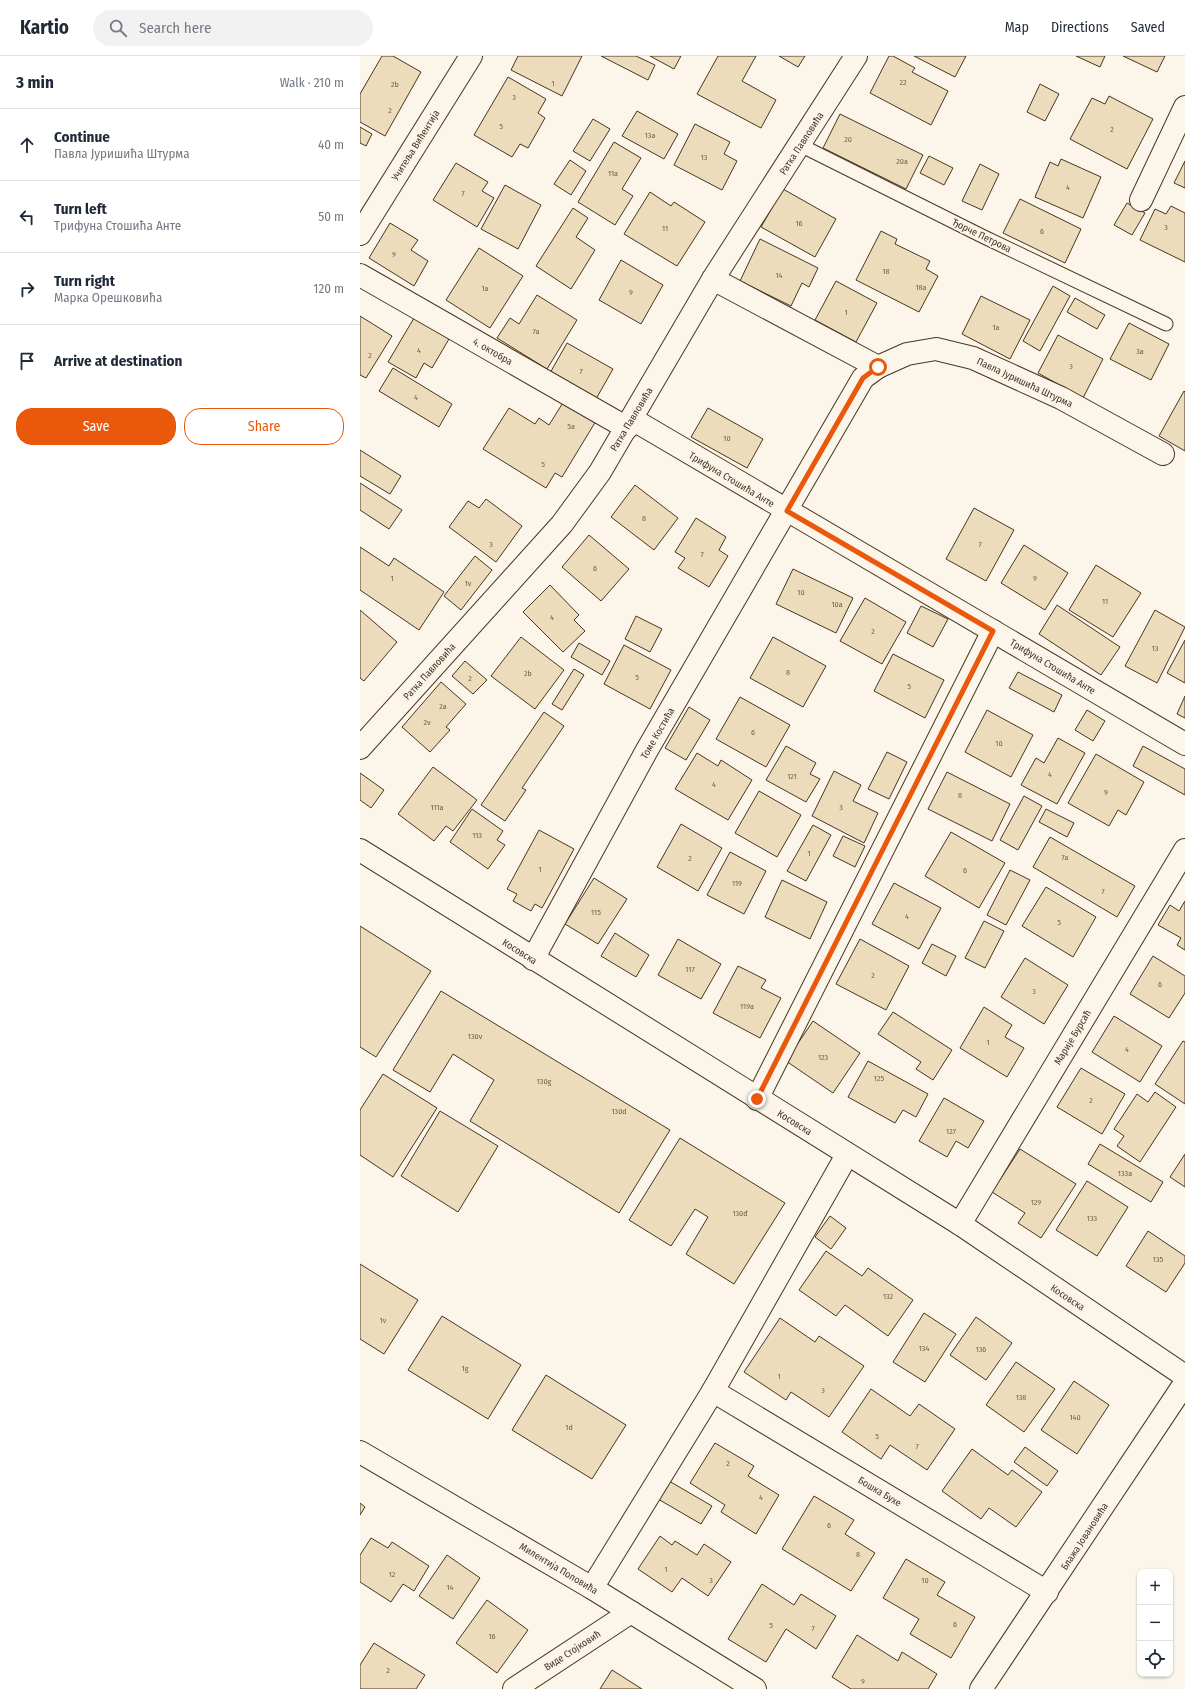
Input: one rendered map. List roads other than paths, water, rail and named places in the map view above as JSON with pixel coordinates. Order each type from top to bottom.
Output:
[{"type":"street","name":"Ратка Павловића","points":[[360,748],[562,524],[600,472],[713,279],[856,56]]},
{"type":"street","name":"Учитеља Вићентија","points":[[360,234],[466,58]]},
{"type":"street","points":[[1141,200],[1185,107]]},
{"type":"street","name":"4. октобра","points":[[360,275],[629,423]]},
{"type":"street","points":[[713,279],[878,367]]},
{"type":"street","name":"Павла Јуришића Штурма","points":[[787,511],[863,378],[878,367],[907,354],[936,349],[973,358],[1061,398],[1163,454]]},
{"type":"street","name":"Трифуна Стошића Анте","points":[[629,423],[787,511],[1185,744]]},
{"type":"street","name":"Томе Костића","points":[[533,959],[647,750],[787,511]]},
{"type":"street","points":[[757,1099],[993,631]]},
{"type":"street","name":"Косовска","points":[[360,850],[846,1155],[960,1224],[1185,1376]]},
{"type":"street","name":"Марије Бурсаћ","points":[[960,1224],[1185,850]]},
{"type":"street","points":[[592,1588],[713,1391],[846,1155]]},
{"type":"street","name":"Блажа Јовановића","points":[[981,1689],[1185,1383]]},
{"type":"street","name":"Бошка Бухе","points":[[713,1391],[1047,1592]]},
{"type":"street","name":"Милентија Поповића","points":[[360,1452],[592,1588],[755,1689]]},
{"type":"street","name":"Виде Стојковић","points":[[514,1689],[631,1612]]},
{"type":"lane","name":"Ђорче Петрова","points":[[800,145],[982,236],[1166,324]]}]
